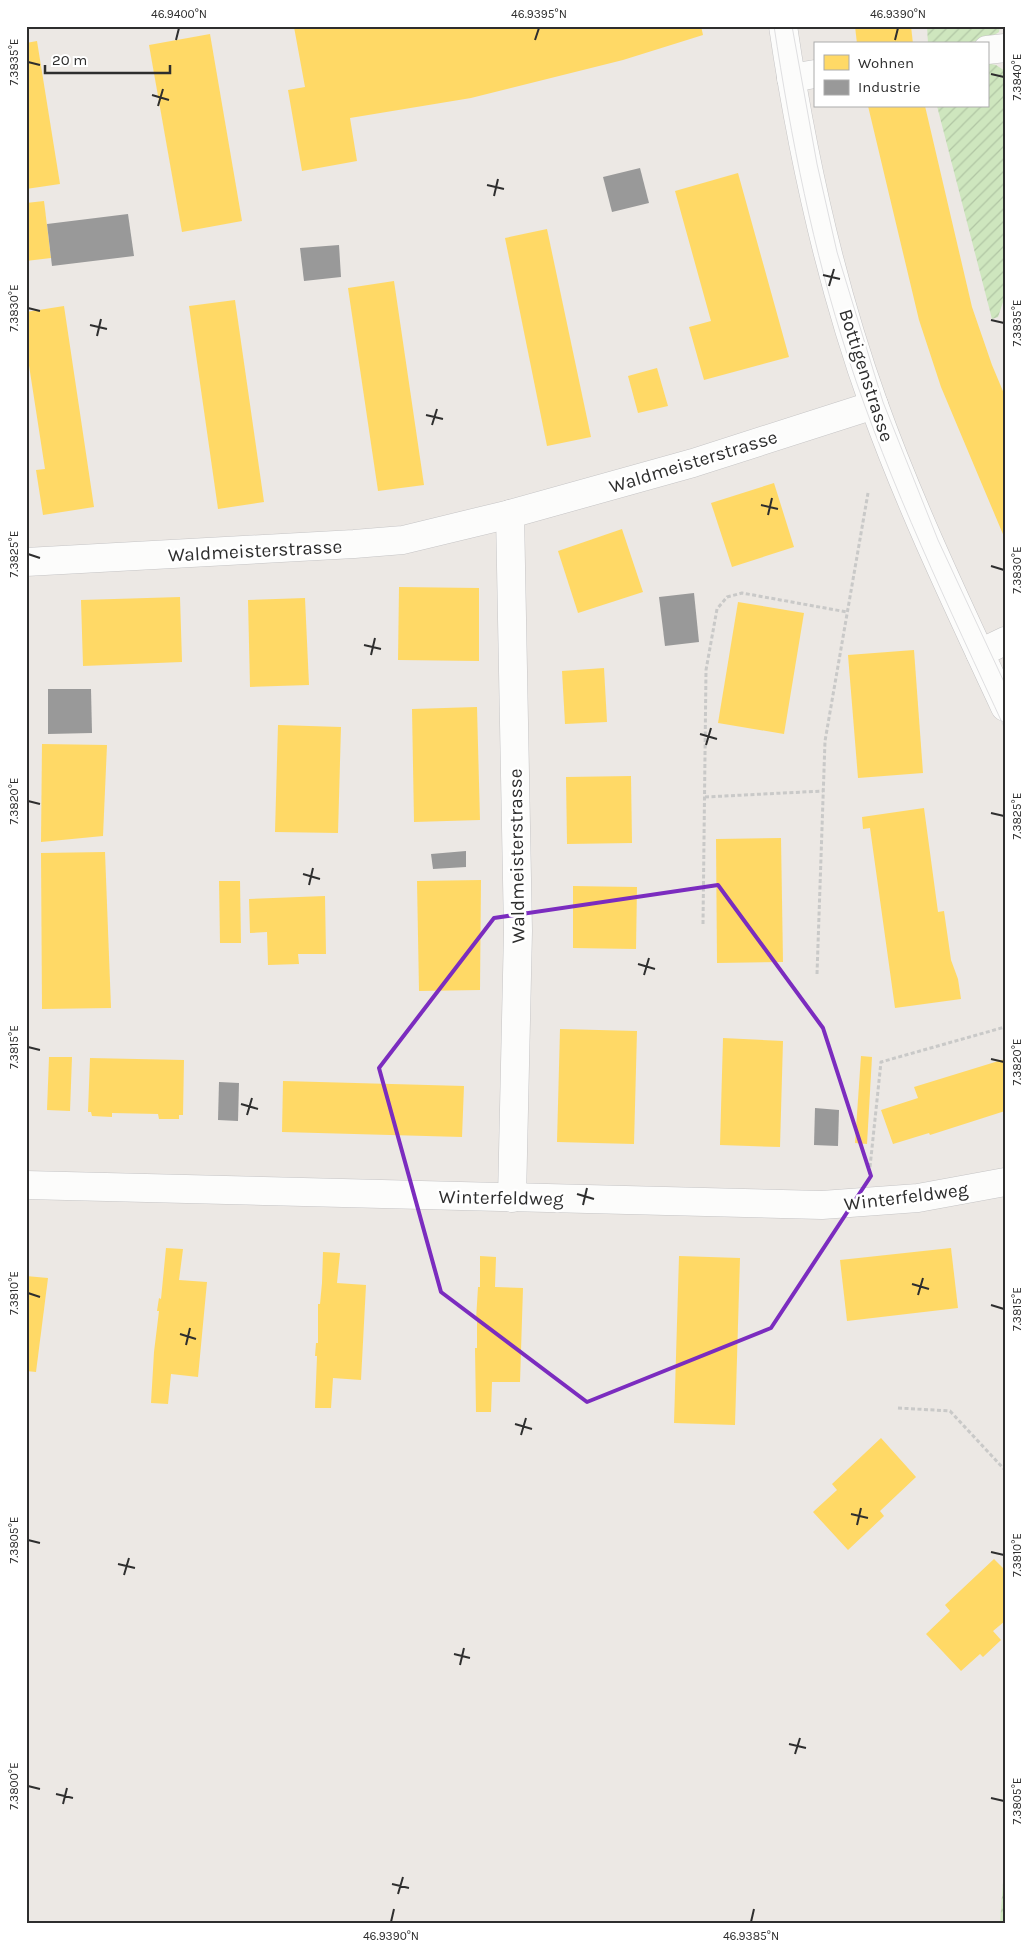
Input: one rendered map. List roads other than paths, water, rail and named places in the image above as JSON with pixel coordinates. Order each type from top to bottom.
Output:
[{"type":"street","name":"Bottigenstrasse","points":[[783,26],[803,76],[807,166],[829,256],[857,355],[874,405],[930,543],[1005,707]]},
{"type":"street","points":[[988,50],[1005,48]]},
{"type":"street","name":"Waldmeisterstrasse","points":[[26,562],[393,541],[510,514],[693,462],[874,405]]},
{"type":"street","name":"Waldmeisterstrasse","points":[[510,514],[518,930],[512,1198]]},
{"type":"street","points":[[980,653],[1005,641]]},
{"type":"street","name":"Winterfeldweg","points":[[26,1185],[822,1205],[918,1198],[1005,1182]]},
{"type":"tram line","points":[[774,26],[804,193],[824,276],[848,357],[901,499],[1005,729]]},
{"type":"tram line","points":[[792,26],[817,164],[837,252],[883,402],[938,540],[1005,684]]}]
